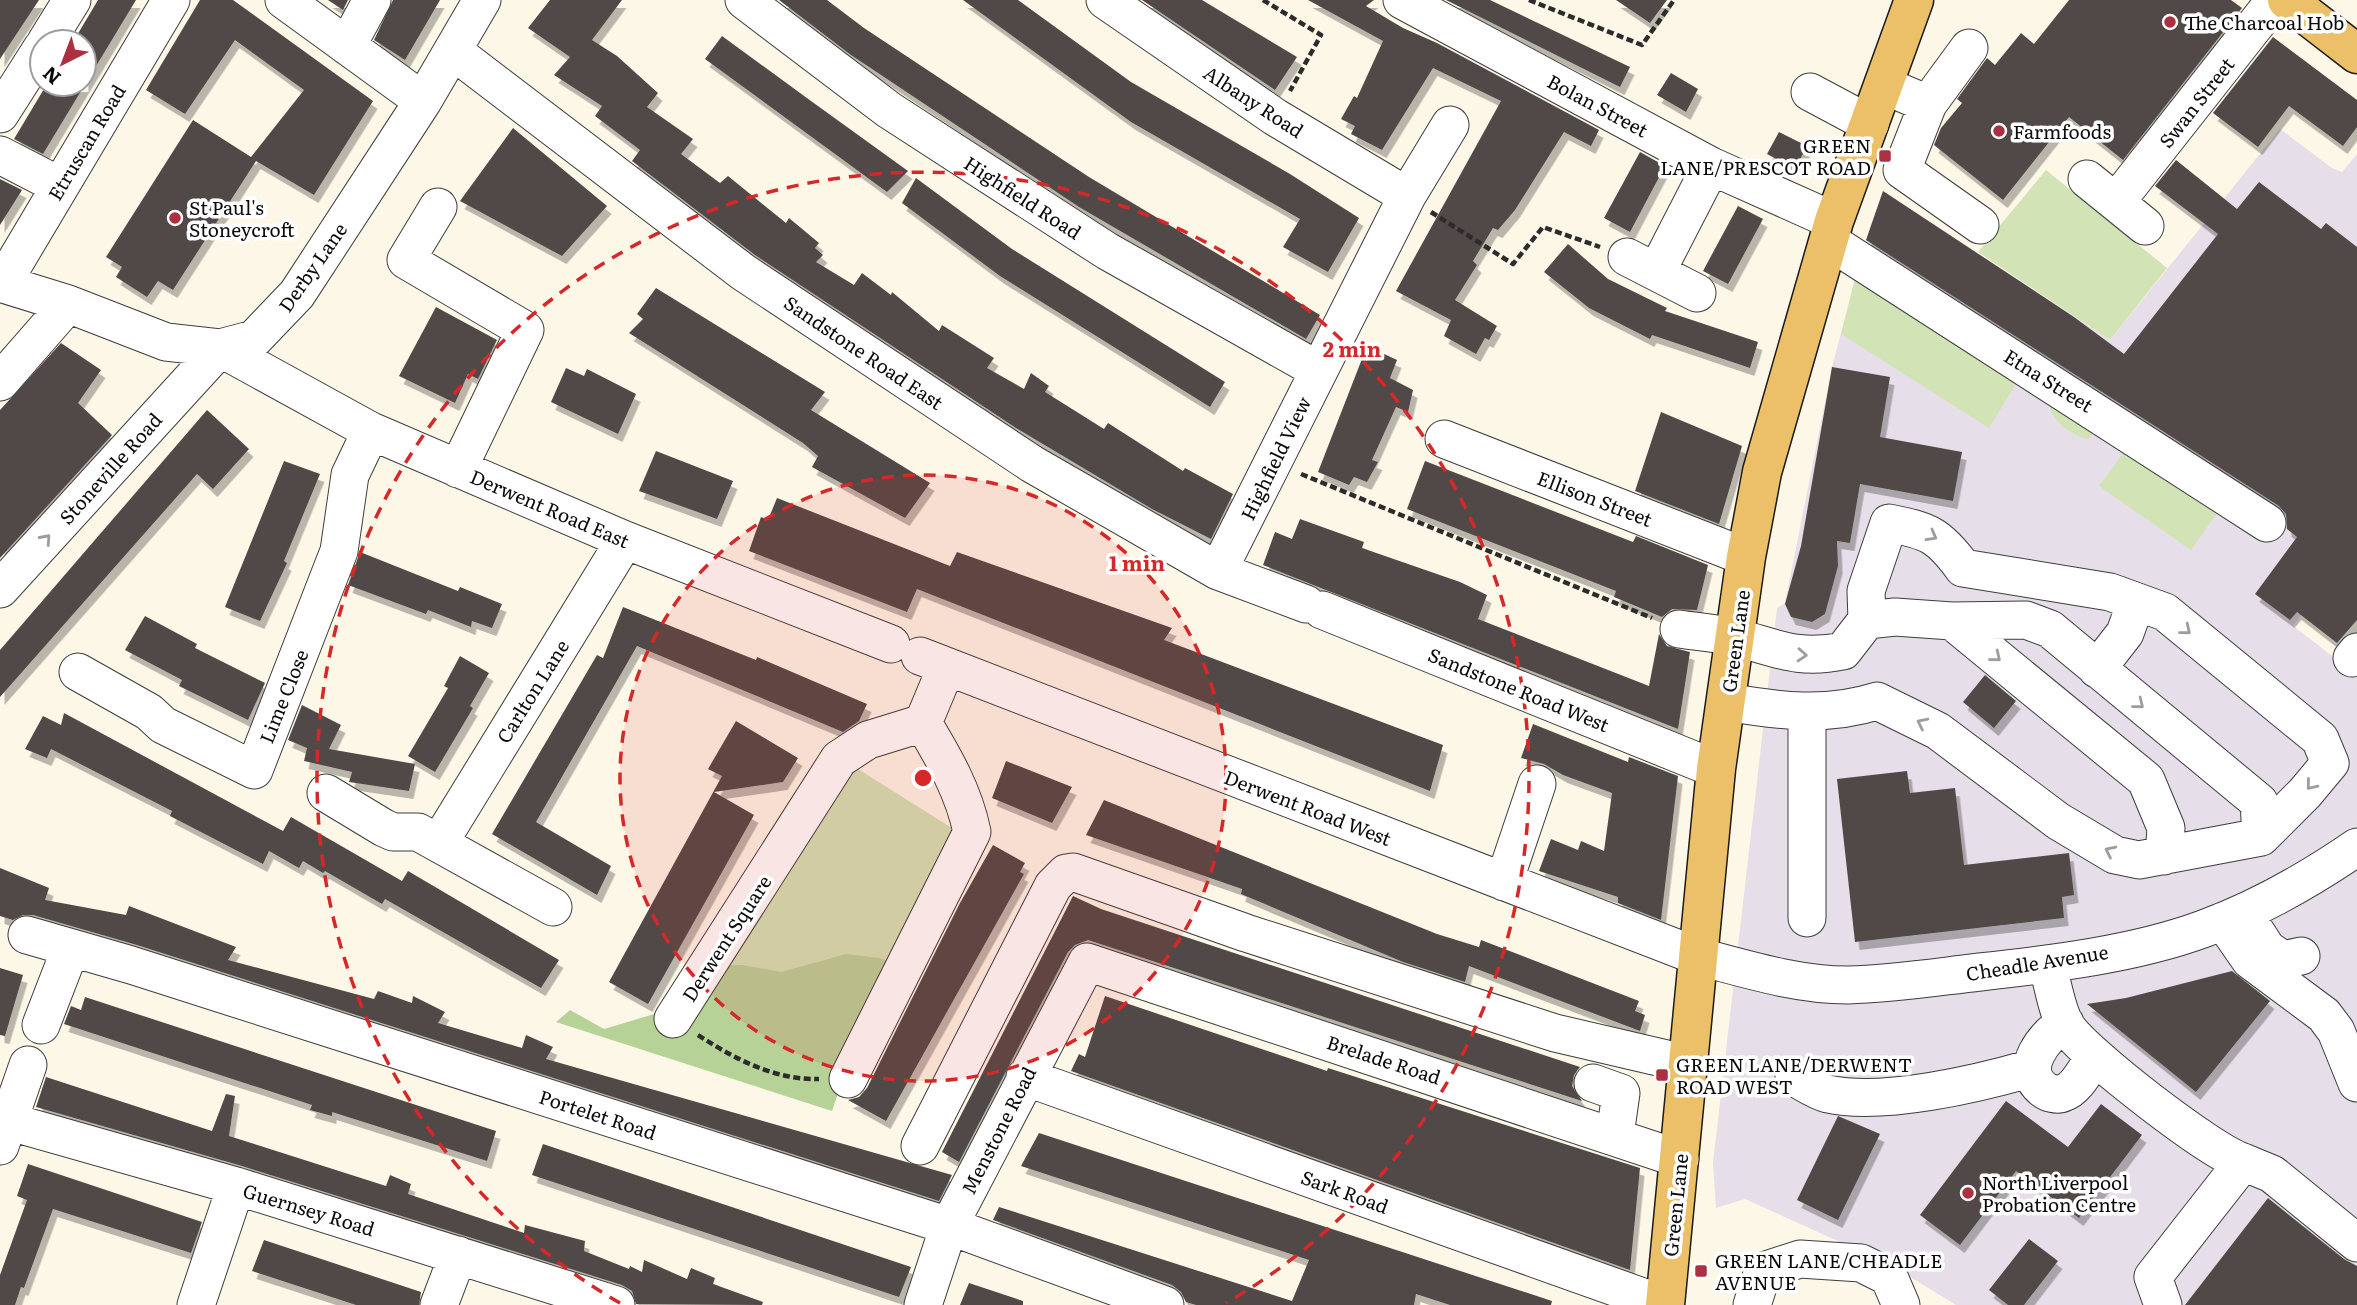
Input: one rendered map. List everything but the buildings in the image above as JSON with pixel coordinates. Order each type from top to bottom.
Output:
[{"type":"main road","name":"Green Lane","points":[[1665,1305],[1716,769],[1737,638],[1746,557],[1762,472],[1832,231],[1914,0]]},
{"type":"main road","points":[[2287,0],[2357,54]]},
{"type":"street","points":[[55,28],[72,0]]},
{"type":"street","points":[[284,0],[423,101]]},
{"type":"street","points":[[348,46],[372,0]]},
{"type":"street","name":"Derby Lane","points":[[1,284],[68,304],[166,342],[220,348],[254,338],[297,294],[423,101],[482,0]]},
{"type":"street","name":"Highfield Road","points":[[744,0],[889,110],[1096,243],[1318,370]]},
{"type":"street","name":"Albany Road","points":[[1105,0],[1275,117],[1407,196]]},
{"type":"street","name":"Bolan Street","points":[[1402,0],[1832,231]]},
{"type":"street","name":"Swan Street","points":[[2116,202],[2275,0]]},
{"type":"street","name":"Etruscan Road","points":[[1,284],[60,186],[159,4]]},
{"type":"street","points":[[1969,48],[1928,104],[1902,170],[1980,225]]},
{"type":"street","name":"Sandstone Road East","points":[[453,51],[743,272],[1032,464],[1219,571],[1314,607]]},
{"type":"street","points":[[0,114],[28,70]]},
{"type":"street","points":[[1885,86],[1928,104]]},
{"type":"street","points":[[1810,92],[1870,124]]},
{"type":"street","name":"Highfield View","points":[[1219,571],[1407,196],[1450,125]]},
{"type":"street","points":[[0,155],[60,186]]},
{"type":"street","points":[[1698,293],[1642,264],[1711,166]]},
{"type":"street","points":[[2087,179],[2145,226]]},
{"type":"street","points":[[439,207],[406,260],[525,330],[458,469]]},
{"type":"street","name":"Etna Street","points":[[1832,231],[2267,523]]},
{"type":"street","points":[[0,382],[68,304]]},
{"type":"street","name":"Derwent Road East","points":[[220,348],[370,431],[625,540],[919,656]]},
{"type":"street","name":"Stoneville Road","points":[[0,589],[220,348]]},
{"type":"street","name":"Lime Close","points":[[78,672],[149,712],[163,725],[254,770],[340,551],[350,475],[370,431]]},
{"type":"street","name":"Ellison Street","points":[[1444,439],[1746,557]]},
{"type":"street","points":[[1679,629],[1737,638],[1797,656],[1843,652],[1867,621],[1866,591],[1889,523],[1926,530],[1945,543],[1964,568],[2110,592],[2165,612],[2320,739],[2330,762],[2305,793],[2261,837],[2138,860],[2115,855],[2058,821],[1938,731],[1877,701],[1854,684],[1843,652]]},
{"type":"street","name":"Carlton Lane","points":[[439,843],[625,540]]},
{"type":"street","points":[[2097,669],[2125,633],[2136,602]]},
{"type":"street","name":"Sandstone Road West","points":[[1314,607],[1716,769]]},
{"type":"street","points":[[1867,621],[1895,617],[1952,621],[2026,620],[2049,629],[2259,802],[2261,837]]},
{"type":"street","points":[[1952,621],[2146,780],[2166,828],[2164,856]]},
{"type":"street","points":[[848,1079],[972,832],[967,808],[941,753],[923,723],[919,656]]},
{"type":"street","name":"Derwent Road West","points":[[919,656],[1697,957]]},
{"type":"street","points":[[1727,702],[1807,712],[1852,709],[1877,701]]},
{"type":"street","points":[[1807,712],[1807,918]]},
{"type":"street","name":"Derwent Square","points":[[673,1018],[839,759],[868,740],[923,723]]},
{"type":"street","points":[[1504,882],[1537,784]]},
{"type":"street","points":[[326,793],[393,832],[418,832],[552,907]]},
{"type":"street","name":"Cheadle Avenue","points":[[1697,957],[1779,977],[1846,985],[2047,964],[2146,944],[2233,917],[2332,864],[2357,847]]},
{"type":"street","points":[[920,1146],[1053,886],[1066,873],[1073,872],[1247,933],[1555,1033],[1688,1064]]},
{"type":"street","points":[[2233,917],[2283,960],[2301,956]]},
{"type":"street","points":[[2233,917],[2250,960],[2324,1015],[2336,1031],[2357,1083]]},
{"type":"street","name":"Portelet Road","points":[[26,935],[70,950],[131,965],[949,1226],[1165,1305]]},
{"type":"street","points":[[41,1026],[70,950]]},
{"type":"street","name":"Menstone Road","points":[[923,1305],[949,1226],[1087,962]]},
{"type":"street","name":"Brelade Road","points":[[1087,962],[1615,1135],[1680,1159]]},
{"type":"street","points":[[2047,964],[2065,1023],[2095,1056],[2216,1150],[2272,1174],[2357,1243]]},
{"type":"street","points":[[2065,1023],[2048,1034],[2032,1068],[2036,1084],[2047,1093],[2062,1094],[2074,1086],[2095,1056]]},
{"type":"street","points":[[3,1129],[28,1065]]},
{"type":"street","points":[[1794,1077],[1826,1094],[1868,1099],[1993,1079],[2032,1068]]},
{"type":"street","name":"Sark Road","points":[[1026,1077],[1665,1305]]},
{"type":"street","points":[[1593,1083],[1621,1093],[1615,1135]]},
{"type":"street","name":"Guernsey Road","points":[[3,1129],[236,1186],[616,1305]]},
{"type":"street","points":[[2163,1305],[2153,1277],[2243,1162]]},
{"type":"street","points":[[196,1305],[236,1186]]},
{"type":"street","points":[[439,1305],[458,1255]]},
{"type":"street","points":[[1752,1305],[1762,1271],[1800,1259],[1861,1263],[1889,1278],[1901,1305]]},
{"type":"path","points":[[1263,0],[1321,36],[1275,117]]},
{"type":"path","points":[[1529,0],[1642,45],[1674,0]]},
{"type":"path","points":[[1407,196],[1513,264],[1543,227],[1642,264]]},
{"type":"path","points":[[1273,462],[1679,629]]},
{"type":"path","name":"Derwent Square","points":[[673,1018],[739,1061],[763,1070],[806,1080],[848,1079]]},
{"type":"shaded area","points":[[2280,129],[2332,168],[2342,172],[2357,154],[2357,542],[2293,626],[2357,675],[2357,1305],[1956,1305],[1889,1264],[1745,1199],[1716,1208],[1713,1163],[1777,608],[1785,603],[1832,367],[1863,250],[1883,191],[2110,340]]},
{"type":"green space","points":[[2046,170],[2167,268],[2110,340],[1978,252]]},
{"type":"green space","points":[[1857,271],[2023,372],[1989,428],[1841,334]]},
{"type":"green space","points":[[2053,403],[2095,431],[2089,439],[2071,432],[2061,424],[2050,409]]},
{"type":"green space","points":[[2132,441],[2225,502],[2191,550],[2099,486]]},
{"type":"green space","points":[[850,764],[963,835],[838,1055],[705,989]]},
{"type":"green space","points":[[846,954],[880,958],[894,964],[846,1070],[832,1111],[556,1022],[570,1010],[604,1029],[661,1012],[728,965],[781,972]]},
{"type":"place","name":"The Charcoal Hob","points":[[2170,22]]},
{"type":"place","name":"Farmfoods","points":[[1999,131]]},
{"type":"place","name":"GREEN LANE/PRESCOT ROAD","points":[[1885,156]]},
{"type":"place","name":"St Paul's Stoneycroft","points":[[175,218]]},
{"type":"place","name":"GREEN LANE/DERWENT ROAD WEST","points":[[1662,1075]]},
{"type":"place","name":"North Liverpool Probation Centre","points":[[1968,1193]]},
{"type":"place","name":"GREEN LANE/CHEADLE AVENUE","points":[[1701,1271]]}]
